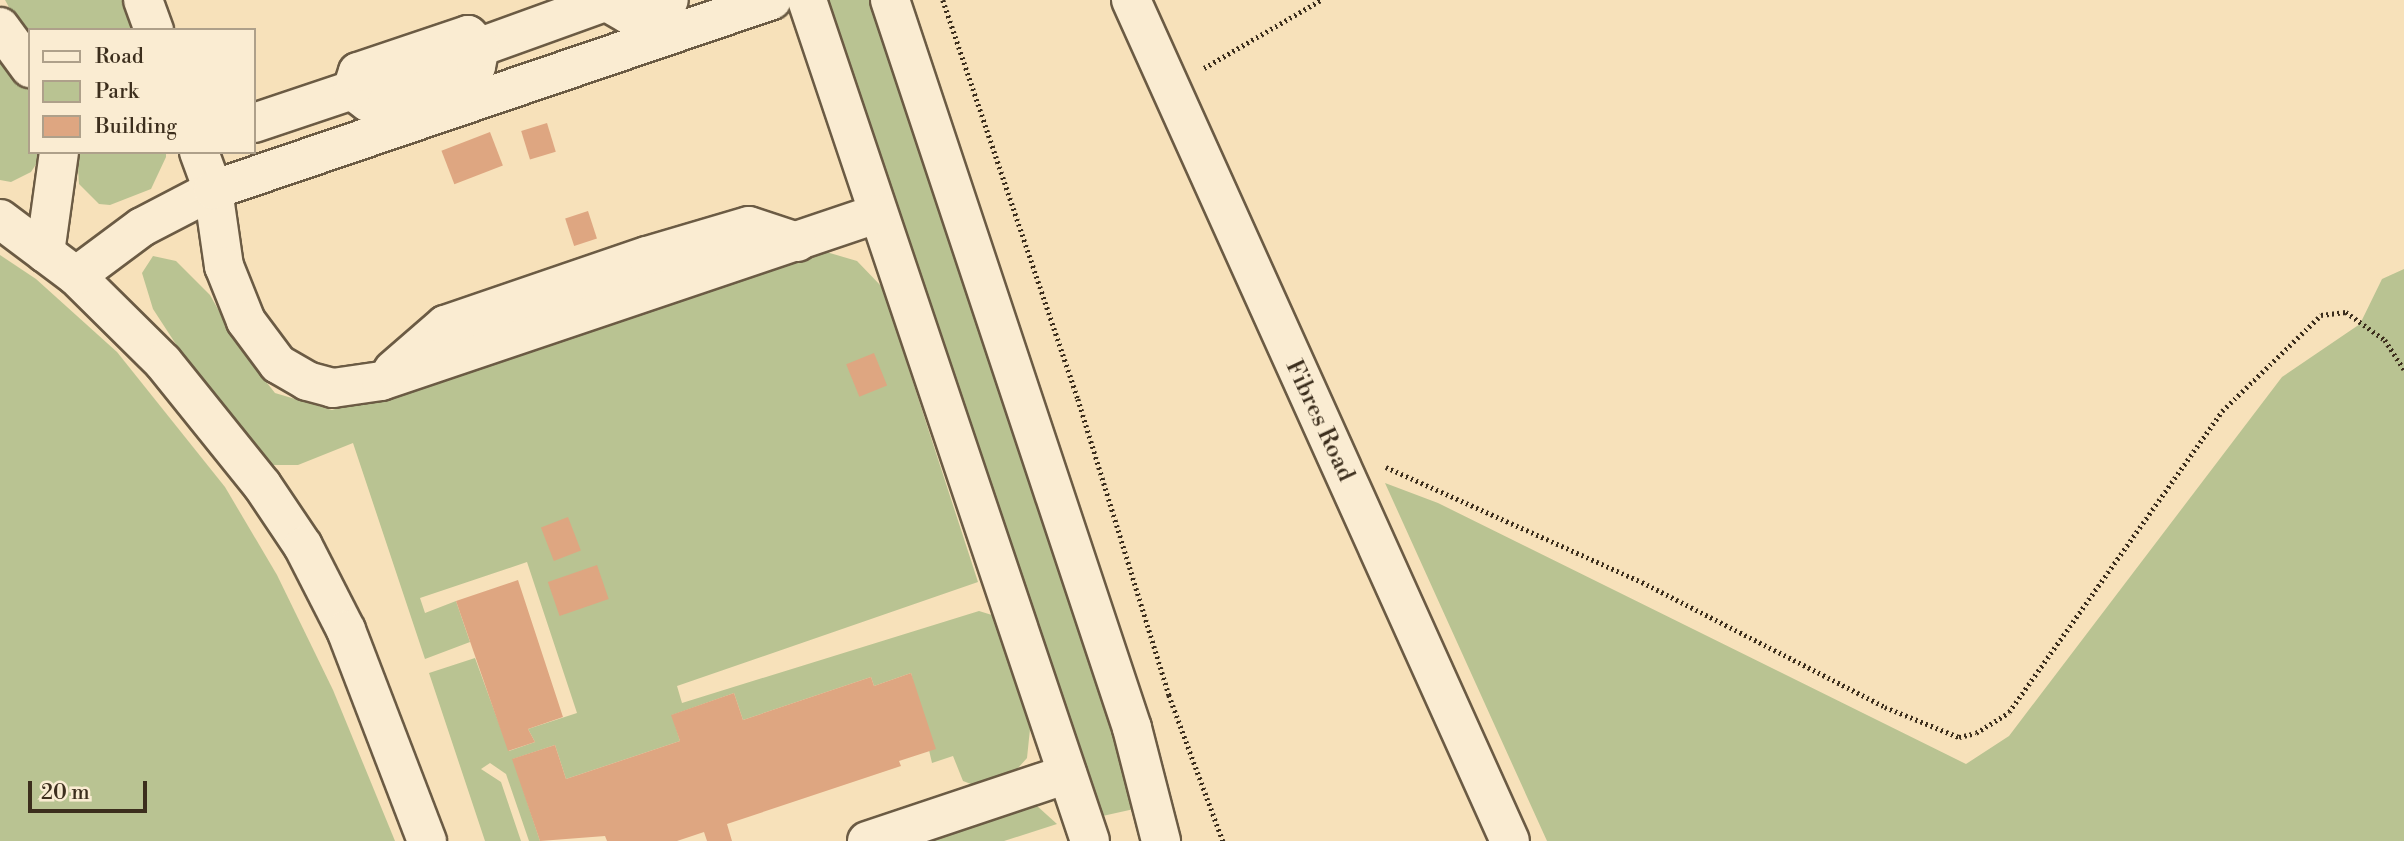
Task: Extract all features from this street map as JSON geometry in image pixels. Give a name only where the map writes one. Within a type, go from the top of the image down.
[{"type":"street","points":[[143,0],[153,28]]},
{"type":"street","points":[[256,122],[352,90],[358,72],[468,35],[480,47],[538,13],[610,1],[628,14],[669,0]]},
{"type":"street","points":[[76,276],[142,227],[213,191],[772,0]]},
{"type":"street","points":[[807,0],[876,214],[1086,830]]},
{"type":"street","points":[[890,0],[1128,715],[1161,841]]},
{"type":"street","name":"Fibres Road","points":[[1132,0],[1167,89],[1510,841]]},
{"type":"street","points":[[538,13],[558,73]]},
{"type":"street","points":[[0,27],[28,65]]},
{"type":"street","points":[[45,253],[59,154]]},
{"type":"street","points":[[200,154],[213,191],[224,266],[246,321],[278,364],[307,382],[333,388],[381,381],[876,214]]},
{"type":"street","points":[[0,219],[76,276],[163,362],[262,485],[303,546],[381,711],[427,841]]},
{"type":"street","points":[[867,841],[1067,774]]},
{"type":"path","points":[[943,0],[1078,399],[1169,695],[1223,841]]},
{"type":"path","points":[[1167,89],[1321,0]]},
{"type":"path","points":[[1337,459],[1384,467],[1642,582],[1885,707],[1959,737],[1976,733],[2009,712],[2222,411],[2321,315],[2346,312],[2385,340],[2404,369]]},
{"type":"green space","points":[[5,0],[122,0],[131,28],[28,28],[28,41]]},
{"type":"green space","points":[[824,0],[881,0],[1112,686],[1134,809],[1098,817]]},
{"type":"green space","points":[[0,51],[28,86],[28,154],[43,154],[31,172],[11,182],[0,180]]},
{"type":"green space","points":[[77,154],[166,154],[151,189],[110,205],[99,204],[79,184]]},
{"type":"green space","points":[[823,251],[857,261],[882,287],[978,582],[677,686],[682,703],[979,611],[992,615],[1030,729],[1027,758],[1010,777],[979,787],[963,781],[953,756],[932,763],[911,673],[874,686],[871,677],[743,720],[734,693],[672,715],[680,741],[566,779],[555,745],[513,759],[540,841],[529,841],[506,774],[490,763],[481,769],[501,782],[521,841],[485,841],[429,673],[475,658],[509,751],[535,742],[528,729],[577,713],[527,562],[420,598],[425,613],[456,601],[470,642],[425,659],[353,443],[298,465],[273,465],[181,352],[153,309],[142,273],[153,256],[176,261],[210,295],[241,350],[275,393],[332,410]]},
{"type":"green space","points":[[0,255],[36,279],[117,352],[225,487],[277,575],[333,690],[395,841],[0,841]]},
{"type":"green space","points":[[2404,269],[2404,841],[1547,841],[1385,483],[1438,503],[1966,764],[2009,736],[2282,377],[2360,324],[2382,279]]},
{"type":"green space","points":[[1036,805],[1057,824],[1004,841],[927,841]]},
{"type":"building","points":[[547,123],[556,152],[530,160],[521,131]]},
{"type":"building","points":[[490,132],[503,166],[454,184],[441,151]]},
{"type":"building","points":[[588,211],[597,239],[574,246],[565,218]]},
{"type":"building","points":[[874,353],[887,385],[859,397],[846,364]]},
{"type":"building","points":[[568,517],[581,551],[554,561],[541,527]]},
{"type":"building","points":[[597,565],[609,599],[560,616],[548,582]]},
{"type":"building","points":[[518,580],[563,717],[528,729],[535,742],[508,751],[456,601]]},
{"type":"building","points":[[911,673],[936,749],[899,761],[901,766],[727,824],[732,841],[707,841],[704,832],[677,841],[607,841],[605,836],[540,841],[512,759],[555,745],[566,779],[680,741],[671,715],[734,693],[743,720],[871,677],[874,686]]}]
